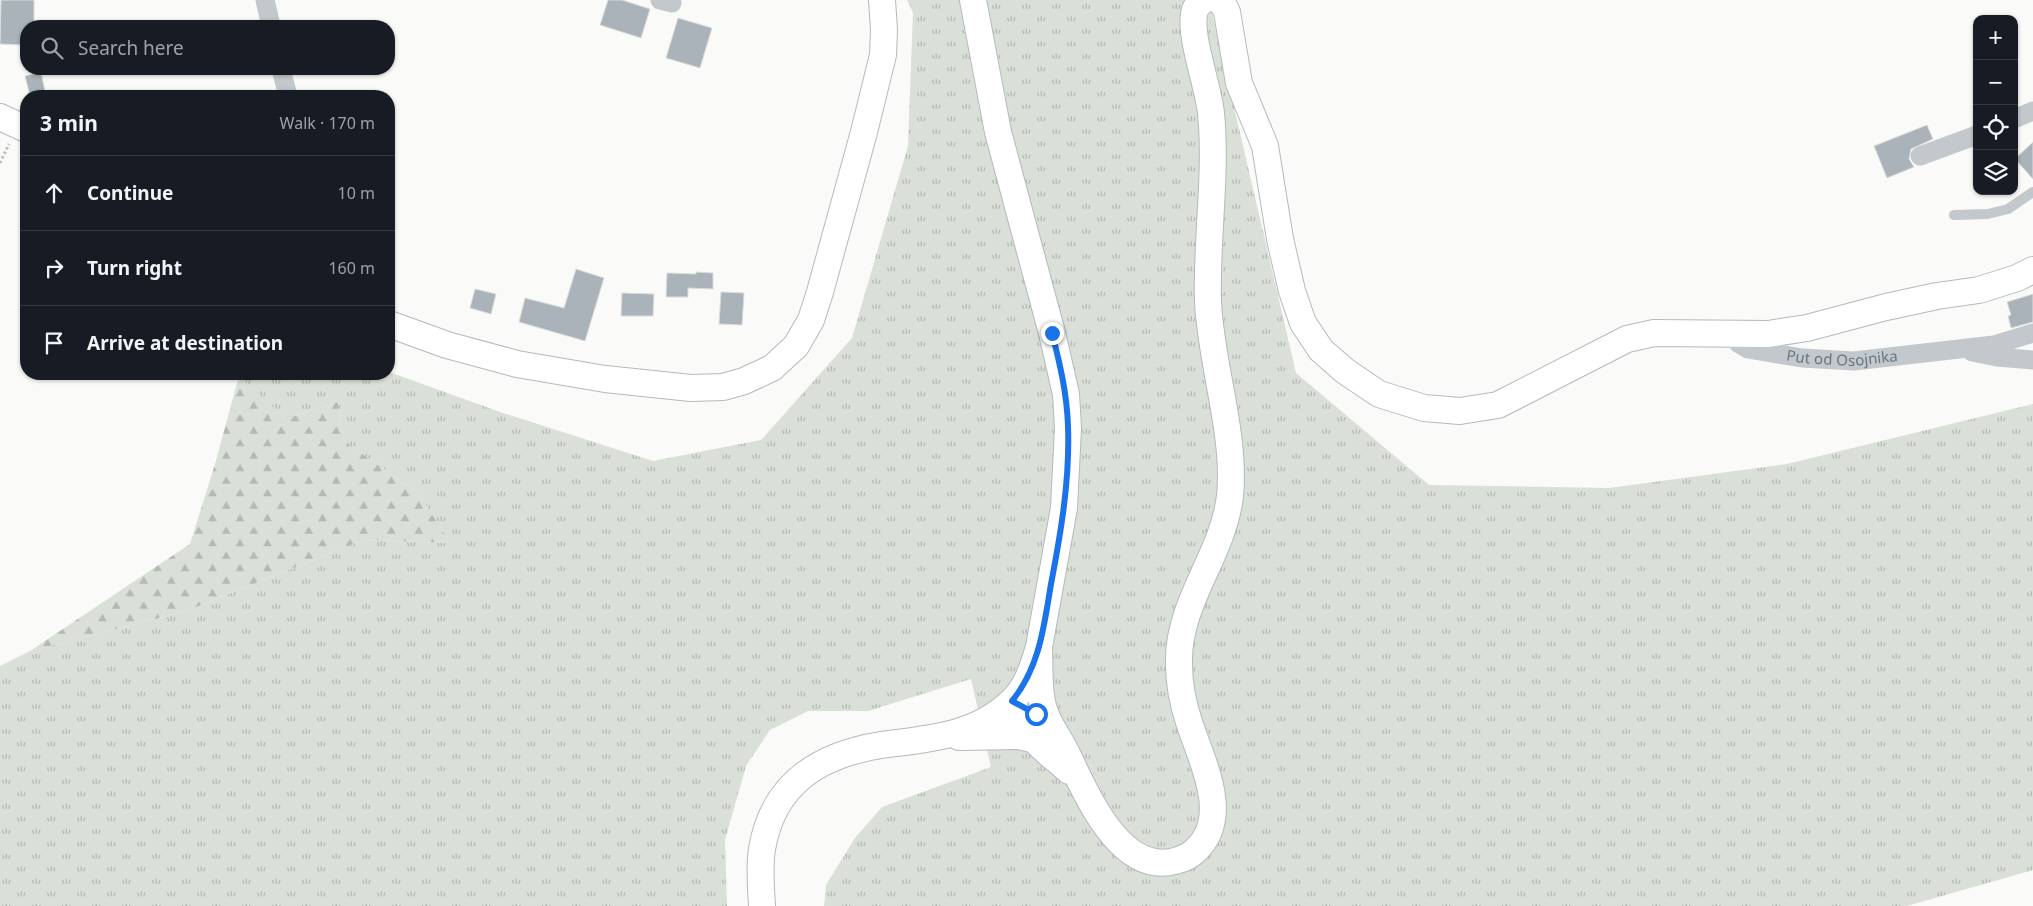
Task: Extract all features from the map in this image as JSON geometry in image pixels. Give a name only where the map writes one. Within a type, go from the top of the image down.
[{"type":"street","points":[[265,0],[270,20]]},
{"type":"street","points":[[395,326],[447,345],[517,364],[605,379],[691,388],[723,387],[744,381],[772,368],[796,346],[811,320],[820,292],[864,132],[882,55],[884,30],[882,0]]},
{"type":"street","points":[[972,0],[998,132],[1052,333],[1066,394],[1068,428],[1064,508],[1040,648],[1041,695],[1045,712],[1044,736]]},
{"type":"street","points":[[1012,701],[1018,720],[1044,736],[1078,780],[1109,829],[1122,845],[1136,856],[1150,862],[1167,863],[1185,858],[1206,839],[1212,826],[1211,787],[1182,697],[1179,664],[1182,625],[1220,539],[1230,494],[1230,453],[1211,337],[1208,301],[1212,188],[1211,120],[1194,29],[1194,14],[1198,4],[1204,0]]},
{"type":"street","points":[[1218,0],[1223,4],[1227,12],[1232,32],[1239,83],[1266,146],[1280,240],[1292,291],[1303,324],[1322,350],[1345,371],[1379,394],[1424,408],[1460,411],[1498,405],[1627,339],[1654,333],[1768,334],[1807,328],[1886,307],[1936,296],[1979,290],[2017,278],[2033,270]]},
{"type":"street","points":[[283,75],[286,90]]},
{"type":"street","points":[[2018,118],[2033,111]]},
{"type":"street","points":[[0,117],[20,126]]},
{"type":"street","points":[[1920,156],[1973,137]]},
{"type":"street","name":"Put od Osojnika","points":[[1733,335],[1738,342],[1748,349],[1802,358],[1868,360],[1994,345],[2033,333]]},
{"type":"street","name":"Put od Osojnika","points":[[1958,349],[1997,357],[2033,360]]},
{"type":"street","points":[[944,737],[961,732],[990,718],[1012,701],[1028,678],[1040,648]]},
{"type":"street","points":[[762,906],[762,850],[766,833],[779,804],[797,779],[808,770],[859,749],[944,737],[1044,736]]},
{"type":"lane","points":[[1954,215],[1988,214],[2008,210],[2033,192]]},
{"type":"green space","points":[[907,0],[1209,0],[1296,373],[1429,485],[1609,488],[1787,464],[2033,404],[2033,870],[1907,906],[824,906],[826,885],[855,838],[882,807],[991,767],[971,679],[868,711],[808,711],[770,730],[746,766],[725,840],[727,906],[0,906],[0,666],[30,651],[186,611],[363,540],[449,543],[419,494],[344,441],[338,402],[286,419],[243,380],[395,380],[395,374],[503,413],[653,461],[761,440],[852,338],[908,146],[913,13]]},
{"type":"green space","points":[[238,380],[243,380],[286,419],[338,402],[344,441],[419,494],[450,543],[363,540],[186,611],[30,651],[190,544],[215,464]]},
{"type":"building","points":[[1,0],[34,0],[34,20],[20,20],[20,45],[0,44]]},
{"type":"building","points":[[608,0],[622,0],[650,9],[641,38],[600,25]]},
{"type":"building","points":[[678,18],[712,28],[700,68],[666,58]]},
{"type":"building","points":[[42,75],[45,90],[28,90],[25,76]]},
{"type":"building","points":[[1927,125],[1933,139],[1911,149],[1909,159],[1914,167],[1887,178],[1874,146]]},
{"type":"building","points":[[2033,142],[2033,179],[2018,162],[2018,156]]},
{"type":"building","points":[[576,269],[604,278],[585,341],[519,322],[525,298],[564,308]]},
{"type":"building","points":[[696,272],[713,273],[713,289],[688,288],[688,297],[666,297],[667,273],[696,274]]},
{"type":"building","points":[[475,289],[496,294],[491,314],[470,308]]},
{"type":"building","points":[[721,292],[744,293],[742,325],[719,324]]},
{"type":"building","points":[[622,293],[654,294],[653,316],[621,316]]},
{"type":"building","points":[[2033,294],[2033,322],[2011,328],[2008,316],[2011,315],[2007,302]]},
{"type":"route","points":[[1036,714],[1012,701],[1028,678],[1040,648],[1064,508],[1068,428],[1066,394],[1052,333]]}]
